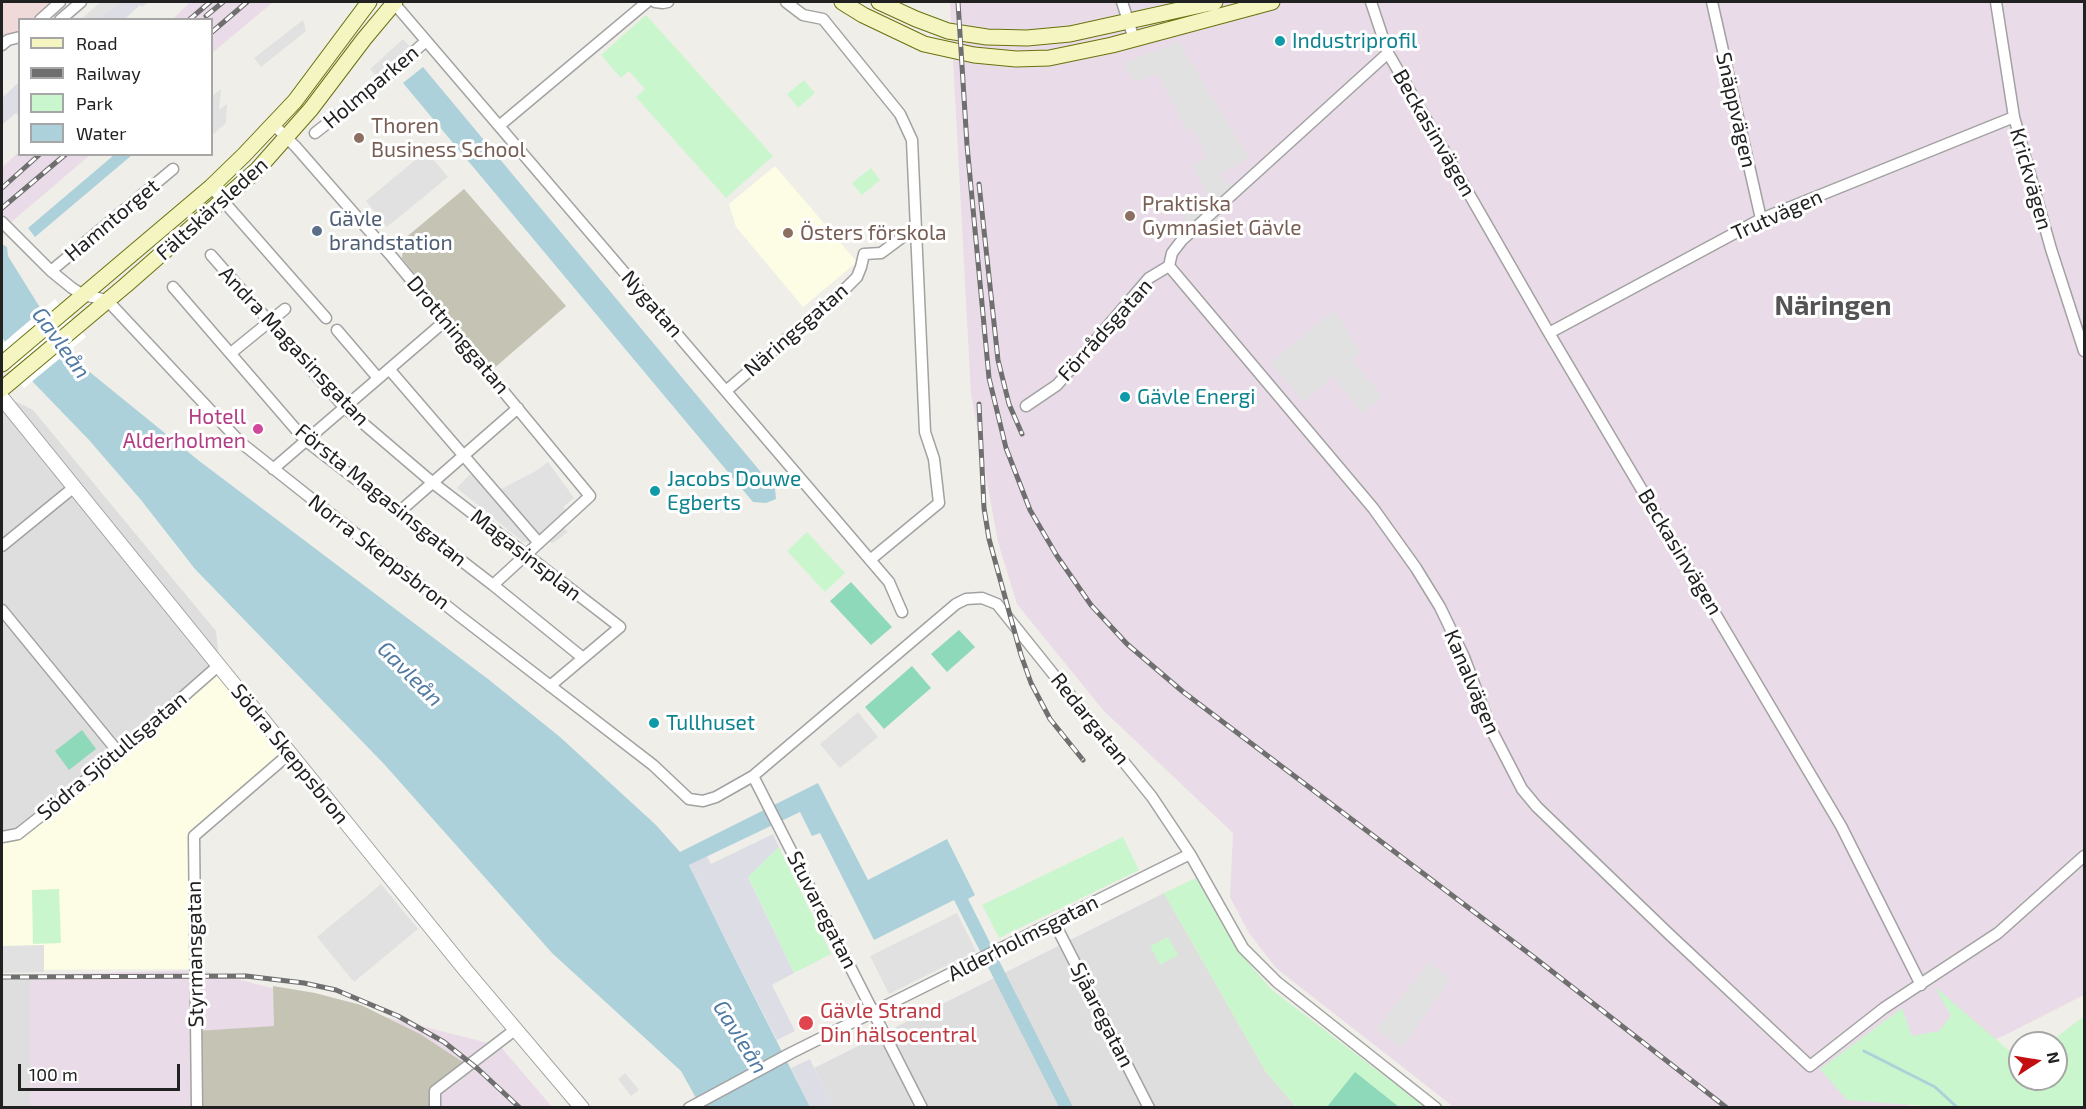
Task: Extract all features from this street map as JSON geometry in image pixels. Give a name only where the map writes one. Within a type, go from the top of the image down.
[{"type":"main road","name":"Fältskärsleden","points":[[2,363],[211,187],[274,125],[318,72],[350,25],[369,2]]},
{"type":"main road","name":"Fältskärsleden","points":[[2,389],[224,201],[257,170],[311,110],[394,2]]},
{"type":"main road","points":[[842,2],[863,15],[924,44],[974,55],[1016,59],[1049,58],[1134,39],[1272,2]]},
{"type":"main road","points":[[879,2],[948,31],[987,37],[1027,38],[1070,34],[1215,2]]},
{"type":"street","points":[[42,18],[60,2]]},
{"type":"street","points":[[62,18],[81,2]]},
{"type":"street","name":"Nygatan","points":[[394,2],[889,582],[902,612]]},
{"type":"street","points":[[499,126],[647,2]]},
{"type":"street","points":[[655,2],[668,2]]},
{"type":"street","points":[[786,2],[803,15],[823,19],[900,114],[912,140],[925,432],[933,459],[939,503],[870,560]]},
{"type":"street","points":[[1122,2],[1134,39]]},
{"type":"street","name":"Beckasinvägen","points":[[1371,2],[1388,53],[1549,333],[1841,826],[1921,985]]},
{"type":"street","name":"Snäppvägen","points":[[1712,2],[1761,219]]},
{"type":"street","name":"Krickvägen","points":[[1996,2],[2014,117],[2051,249],[2085,351]]},
{"type":"street","name":"Holmparken","points":[[315,133],[381,81],[426,41]]},
{"type":"street","name":"Förrådsgatan","points":[[1026,406],[1057,385],[1149,278],[1169,266],[1172,253],[1182,240],[1388,53]]},
{"type":"street","name":"Trutvägen","points":[[1549,333],[1761,219],[2014,117]]},
{"type":"street","name":"Drottninggatan","points":[[274,125],[393,258],[590,496],[538,543]]},
{"type":"street","name":"Hamntorget","points":[[51,271],[173,169]]},
{"type":"street","points":[[211,187],[326,318]]},
{"type":"street","points":[[2,222],[51,271],[83,295],[107,300]]},
{"type":"street","name":"Näringsgatan","points":[[726,391],[847,287],[857,277],[864,254],[880,253],[916,227]]},
{"type":"street","name":"Andra Magasinsgatan","points":[[211,255],[344,407],[433,483]]},
{"type":"street","name":"Kanalvägen","points":[[1169,266],[1373,508],[1416,568],[1440,607],[1491,729],[1522,789],[1537,807],[1670,936],[1810,1066],[1884,1008],[1921,985]]},
{"type":"street","name":"Första Magasinsgatan","points":[[173,287],[305,440],[584,658]]},
{"type":"street","name":"Norra Skeppsbron","points":[[107,300],[240,442],[653,765],[689,799]]},
{"type":"street","points":[[231,353],[285,309]]},
{"type":"street","points":[[273,469],[445,321]]},
{"type":"street","points":[[336,330],[378,378]]},
{"type":"street","points":[[389,369],[538,543],[493,585]]},
{"type":"street","name":"Södra Skeppsbron","points":[[2,398],[289,754],[582,1107]]},
{"type":"street","points":[[399,512],[518,408]]},
{"type":"street","name":"Magasinsplan","points":[[433,483],[620,627],[584,658]]},
{"type":"street","points":[[2,546],[73,488]]},
{"type":"street","name":"Redargatan","points":[[689,799],[704,801],[716,797],[753,776],[945,612],[966,599],[982,598],[997,604],[1152,797],[1190,854],[1243,948],[1277,982],[1436,1107]]},
{"type":"street","points":[[2,610],[119,753]]},
{"type":"street","points":[[550,686],[584,658]]},
{"type":"street","name":"Södra Sjötullsgatan","points":[[2,837],[18,834],[119,753],[218,666]]},
{"type":"street","name":"Styrmansgatan","points":[[197,1107],[194,836],[289,754]]},
{"type":"street","name":"Stuvaregatan","points":[[753,776],[922,1107]]},
{"type":"street","name":"Alderholmsgatan","points":[[690,1107],[791,1053],[1190,854]]},
{"type":"street","points":[[1921,985],[1998,933],[2085,856]]},
{"type":"street","name":"Sjåaregatan","points":[[1054,922],[1149,1107]]},
{"type":"street","points":[[435,1107],[435,1091],[516,1029]]},
{"type":"shaded area","points":[[2,2],[53,2],[33,18],[18,18],[18,31],[8,40],[2,33]]},
{"type":"shaded area","points":[[101,2],[120,2],[99,18],[82,18]]},
{"type":"shaded area","points":[[120,2],[148,2],[142,7],[140,5],[126,18],[99,18]]},
{"type":"shaded area","points":[[190,2],[273,2],[213,52],[213,18],[174,18]]},
{"type":"shaded area","name":"Näringen","points":[[950,2],[2084,2],[2084,995],[2013,1031],[2008,1031],[2003,1036],[1928,1066],[1908,1107],[1455,1108],[1276,968],[1249,933],[1230,897],[1233,833],[1103,710],[1017,604],[998,542],[971,394]]},
{"type":"shaded area","points":[[303,20],[306,31],[261,67],[254,58]]},
{"type":"shaded area","points":[[403,39],[414,51],[381,81],[370,69]]},
{"type":"shaded area","points":[[1179,42],[1249,158],[1221,174],[1231,188],[1190,225],[1183,214],[1208,197],[1192,165],[1207,156],[1192,128],[1186,130],[1157,73],[1134,83],[1123,63]]},
{"type":"shaded area","points":[[18,83],[18,115],[16,113],[2,125],[2,98]]},
{"type":"shaded area","points":[[221,89],[219,110],[227,104],[226,123],[213,134],[213,95]]},
{"type":"shaded area","points":[[426,151],[448,177],[387,227],[366,201]]},
{"type":"shaded area","points":[[18,153],[18,156],[89,156],[2,230],[2,167]]},
{"type":"shaded area","name":"Östers förskola","points":[[775,166],[857,262],[803,307],[736,227],[729,204]]},
{"type":"shaded area","points":[[464,189],[566,306],[492,370],[402,258],[404,239]]},
{"type":"shaded area","points":[[1334,310],[1361,352],[1352,360],[1383,397],[1362,414],[1333,376],[1303,402],[1271,363]]},
{"type":"shaded area","points":[[5,396],[33,410],[216,631],[219,659],[70,793],[18,834],[2,837],[2,399]]},
{"type":"shaded area","points":[[548,462],[574,498],[563,507],[567,511],[556,520],[568,532],[553,543],[523,542],[457,488],[470,474],[493,493],[534,472]]},
{"type":"shaded area","points":[[217,670],[286,753],[191,835],[192,969],[2,970],[2,841],[11,841],[24,836]]},
{"type":"shaded area","points":[[858,712],[878,737],[840,768],[820,744]]},
{"type":"shaded area","points":[[773,834],[779,847],[748,877],[794,973],[772,985],[795,1031],[777,1040],[689,864],[707,856],[711,864]]},
{"type":"shaded area","points":[[381,884],[418,929],[354,982],[317,937]]},
{"type":"shaded area","points":[[1164,893],[1266,1072],[1296,1107],[834,1107],[814,1068]]},
{"type":"shaded area","points":[[957,913],[976,951],[889,994],[870,956]]},
{"type":"shaded area","points":[[44,945],[44,972],[2,973],[2,946]]},
{"type":"shaded area","points":[[1429,962],[1450,980],[1402,1048],[1376,1029]]},
{"type":"shaded area","points":[[201,970],[500,1046],[552,1107],[30,1107],[30,975]]},
{"type":"shaded area","points":[[2,975],[30,975],[30,1107],[2,1108]]},
{"type":"shaded area","points":[[273,986],[315,993],[361,1005],[420,1034],[466,1064],[435,1091],[434,1107],[197,1107],[196,1031],[274,1026]]},
{"type":"shaded area","points":[[810,1059],[834,1107],[810,1107],[791,1068]]},
{"type":"shaded area","points":[[625,1073],[639,1090],[631,1096],[618,1079]]},
{"type":"green space","points":[[646,15],[773,156],[726,198],[636,97],[645,89],[629,71],[621,78],[601,55]]},
{"type":"green space","points":[[804,80],[815,93],[798,108],[787,94]]},
{"type":"green space","points":[[871,168],[880,180],[862,195],[852,183]]},
{"type":"green space","points":[[807,532],[845,573],[825,592],[787,551]]},
{"type":"green space","points":[[851,582],[892,627],[871,645],[830,601]]},
{"type":"green space","points":[[959,630],[975,647],[947,672],[931,654]]},
{"type":"green space","points":[[912,666],[931,688],[884,729],[865,707]]},
{"type":"green space","points":[[82,730],[96,749],[69,770],[55,751]]},
{"type":"green space","points":[[1123,837],[1139,870],[999,938],[982,905]]},
{"type":"green space","points":[[779,847],[831,954],[794,973],[748,876]]},
{"type":"green space","points":[[1196,878],[1237,950],[1271,989],[1425,1107],[1296,1107],[1266,1072],[1164,893]]},
{"type":"green space","points":[[59,889],[61,943],[33,944],[32,890]]},
{"type":"green space","points":[[1168,937],[1178,955],[1160,965],[1150,946]]},
{"type":"green space","points":[[1935,987],[2008,1050],[2008,1091],[2068,1091],[2068,1031],[2065,1031],[2084,1016],[2084,1107],[1950,1108],[1847,1100],[1820,1069],[1902,1008],[1912,1036],[1939,1031],[1951,1016]]},
{"type":"green space","points":[[1355,1072],[1399,1107],[1327,1107]]},
{"type":"water","points":[[423,67],[775,489],[776,499],[766,503],[753,502],[403,83]]},
{"type":"water","points":[[113,156],[131,156],[35,237],[28,228]]},
{"type":"water","name":"Gavleån","points":[[2,244],[7,247],[8,256],[70,356],[198,460],[488,679],[560,737],[656,825],[680,852],[818,783],[868,880],[947,839],[975,895],[968,899],[1073,1107],[1059,1107],[954,900],[874,940],[820,833],[812,836],[800,812],[689,865],[810,1107],[701,1107],[681,1071],[552,953],[384,764],[195,569],[141,500],[89,440],[33,382],[2,337]]},
{"type":"pier","points":[[55,299],[86,337],[24,388],[2,361],[2,344]]},
{"type":"waterway","points":[[1864,1051],[1935,1087],[1958,1108]]},
{"type":"railway","points":[[191,18],[210,2]]},
{"type":"railway","points":[[206,16],[223,2]]},
{"type":"railway","points":[[213,31],[247,2]]},
{"type":"railway","points":[[958,2],[967,145],[989,378],[1006,448],[1030,510],[1057,556],[1091,605],[1127,644],[1182,691],[1535,958],[1727,1108]]},
{"type":"railway","points":[[2,188],[38,156]]},
{"type":"railway","points":[[2,208],[64,156]]},
{"type":"railway","points":[[979,184],[998,360],[1009,404],[1022,434]]},
{"type":"railway","points":[[979,404],[984,508],[989,539],[1021,655],[1031,683],[1050,719],[1083,760]]},
{"type":"railway","points":[[2,977],[246,976],[304,983],[336,990],[398,1016],[444,1042],[478,1069],[520,1108]]},
{"type":"place","name":"Industriprofil","points":[[1280,41]]},
{"type":"place","name":"Thoren Business School","points":[[359,138]]},
{"type":"place","name":"Praktiska Gymnasiet Gävle","points":[[1130,216]]},
{"type":"place","name":"Gävle brandstation","points":[[317,231]]},
{"type":"place","name":"Östers förskola","points":[[788,233]]},
{"type":"place","name":"Gävle Energi","points":[[1125,397]]},
{"type":"place","name":"Hotell Alderholmen","points":[[258,429]]},
{"type":"place","name":"Jacobs Douwe Egberts","points":[[655,491]]},
{"type":"place","name":"Tullhuset","points":[[654,723]]},
{"type":"place","name":"Gävle Strand Din hälsocentral","points":[[806,1023]]},
{"type":"district","name":"Näringen","points":[[1833,306]]}]
